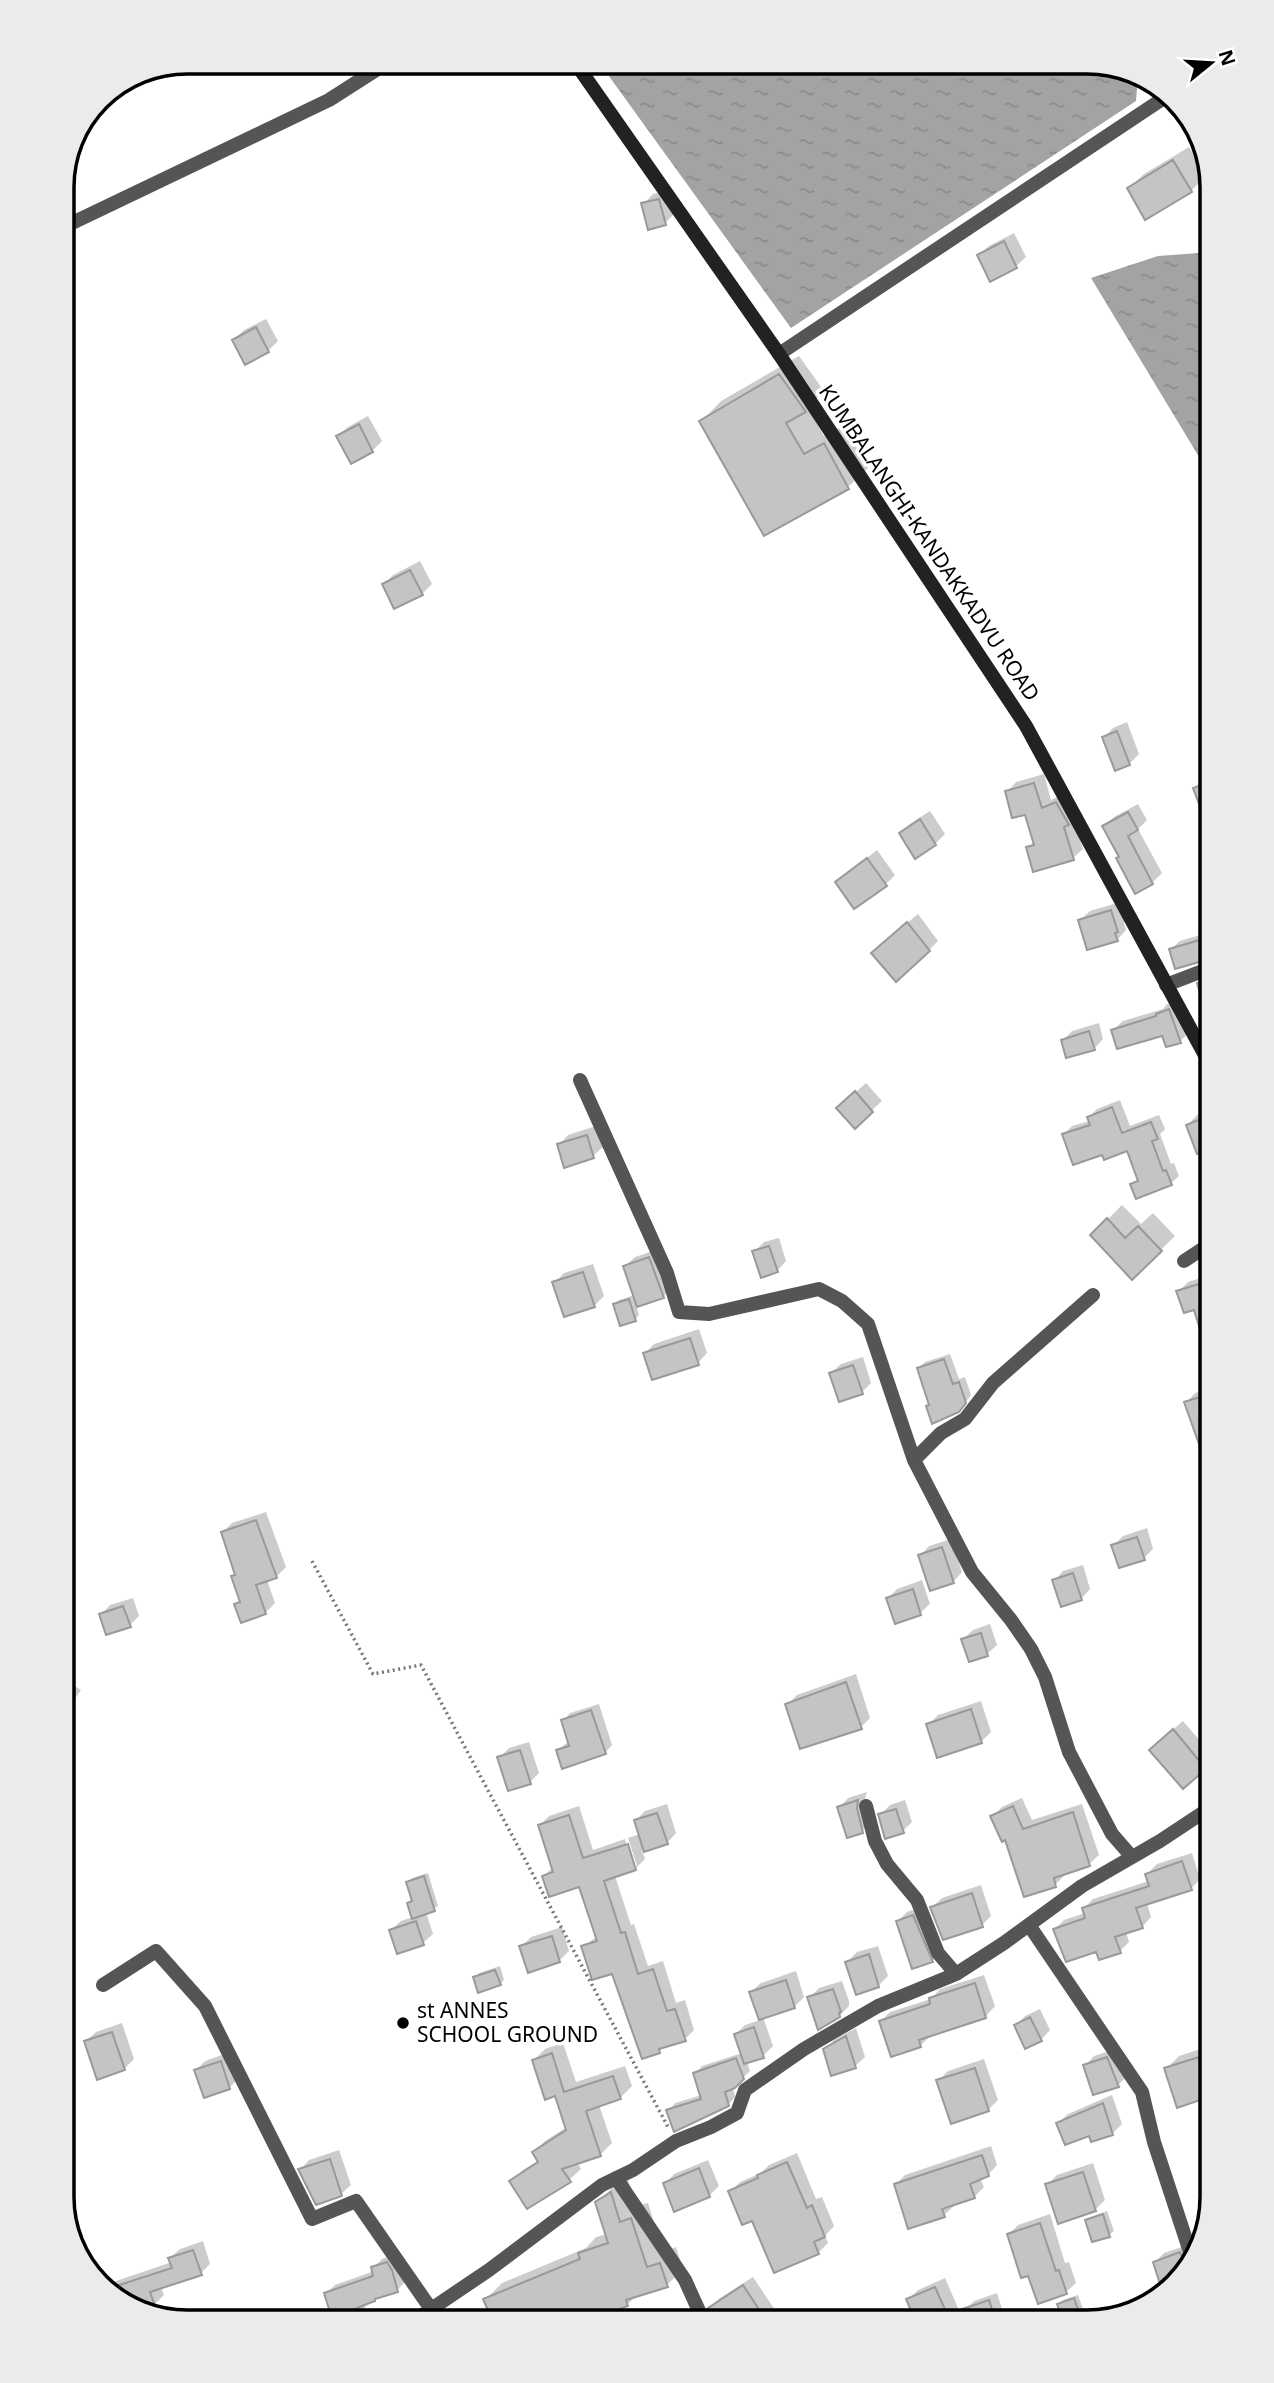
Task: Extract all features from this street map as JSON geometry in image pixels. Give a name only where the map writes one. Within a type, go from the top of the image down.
[{"type":"main road","name":"KUMBALANGHI-KANDAKKADVU ROAD","points":[[583,74],[779,354],[1026,726],[1200,1046]]},
{"type":"street","points":[[74,222],[329,100],[370,74]]},
{"type":"street","points":[[779,354],[1160,101]]},
{"type":"street","points":[[1166,985],[1200,972]]},
{"type":"street","points":[[580,1080],[667,1273],[680,1312],[709,1314],[819,1289],[842,1301],[868,1324],[914,1460],[972,1572],[1031,1649],[1045,1677],[1069,1752],[1112,1834],[1132,1857]]},
{"type":"street","points":[[1184,1261],[1200,1251]]},
{"type":"street","points":[[914,1460],[941,1433],[965,1419],[993,1383],[1093,1295]]},
{"type":"street","points":[[866,1806],[875,1841],[887,1864],[918,1900],[938,1953],[957,1974]]},
{"type":"street","points":[[103,1985],[156,1951],[205,2006],[312,2219],[356,2201],[431,2309],[489,2270],[602,2185],[633,2170],[676,2141],[737,2113],[745,2090],[804,2049],[878,2006],[957,1974],[1082,1886],[1200,1814]]},
{"type":"street","points":[[1029,1924],[1142,2092],[1154,2142],[1189,2247]]},
{"type":"street","points":[[616,2178],[685,2280],[698,2310]]},
{"type":"path","points":[[312,1561],[373,1674],[421,1665],[676,2141]]},
{"type":"water","points":[[607,74],[1095,74],[1124,79],[1137,85],[1136,101],[791,328]]},
{"type":"water","points":[[1200,253],[1200,458],[1091,278],[1158,256]]},
{"type":"building","points":[[1173,160],[1192,192],[1145,220],[1127,188]]},
{"type":"building","points":[[659,199],[666,225],[648,230],[641,203]]},
{"type":"building","points":[[1004,241],[1017,268],[990,282],[977,255]]},
{"type":"building","points":[[256,327],[269,352],[245,365],[232,340]]},
{"type":"building","points":[[779,374],[806,412],[786,423],[804,454],[824,443],[849,489],[764,536],[699,421]]},
{"type":"building","points":[[359,424],[373,452],[351,464],[336,436]]},
{"type":"building","points":[[410,570],[423,595],[394,609],[382,584]]},
{"type":"building","points":[[1117,731],[1130,765],[1115,771],[1102,737]]},
{"type":"building","points":[[1034,783],[1042,808],[1056,802],[1069,825],[1064,827],[1074,860],[1033,872],[1026,847],[1034,845],[1025,815],[1012,818],[1005,791]]},
{"type":"building","points":[[1200,786],[1200,807],[1193,788]]},
{"type":"building","points":[[1128,812],[1138,830],[1128,836],[1153,884],[1135,894],[1102,826]]},
{"type":"building","points":[[920,819],[936,845],[915,859],[899,833]]},
{"type":"building","points":[[867,858],[887,886],[854,909],[835,882]]},
{"type":"building","points":[[1111,910],[1118,941],[1087,950],[1078,920]]},
{"type":"building","points":[[907,922],[930,951],[896,982],[871,953]]},
{"type":"building","points":[[1200,940],[1200,962],[1175,969],[1169,949]]},
{"type":"building","points":[[1169,1009],[1181,1043],[1166,1047],[1162,1036],[1117,1049],[1111,1030],[1156,1016]]},
{"type":"building","points":[[1089,1031],[1095,1050],[1066,1058],[1061,1040]]},
{"type":"building","points":[[855,1091],[873,1112],[855,1129],[836,1108]]},
{"type":"building","points":[[1112,1107],[1122,1133],[1151,1122],[1158,1139],[1152,1141],[1163,1171],[1166,1170],[1172,1185],[1136,1199],[1130,1184],[1138,1181],[1127,1151],[1104,1160],[1102,1155],[1073,1165],[1062,1134],[1090,1125],[1087,1117]]},
{"type":"building","points":[[1200,1119],[1200,1153],[1197,1154],[1186,1125]]},
{"type":"building","points":[[587,1135],[594,1158],[564,1168],[557,1144]]},
{"type":"building","points":[[1107,1218],[1125,1238],[1138,1226],[1162,1251],[1132,1280],[1090,1235]]},
{"type":"building","points":[[769,1246],[778,1272],[761,1278],[752,1251]]},
{"type":"building","points":[[649,1257],[664,1298],[637,1307],[623,1266]]},
{"type":"building","points":[[583,1272],[595,1307],[564,1317],[552,1282]]},
{"type":"building","points":[[1200,1284],[1200,1329],[1194,1310],[1184,1313],[1176,1291]]},
{"type":"building","points":[[629,1299],[636,1321],[620,1326],[613,1304]]},
{"type":"building","points":[[690,1338],[699,1365],[652,1380],[643,1353]]},
{"type":"building","points":[[944,1359],[953,1384],[959,1382],[966,1403],[959,1412],[932,1424],[917,1368]]},
{"type":"building","points":[[853,1365],[863,1394],[839,1402],[829,1373]]},
{"type":"building","points":[[1200,1397],[1200,1447],[1184,1402]]},
{"type":"building","points":[[256,1520],[277,1578],[256,1585],[266,1614],[241,1623],[234,1604],[240,1602],[231,1576],[235,1575],[221,1532]]},
{"type":"building","points":[[1137,1537],[1145,1560],[1119,1568],[1111,1545]]},
{"type":"building","points":[[942,1547],[954,1583],[930,1591],[918,1555]]},
{"type":"building","points":[[1073,1573],[1082,1600],[1061,1607],[1052,1580]]},
{"type":"building","points":[[913,1589],[921,1615],[895,1624],[886,1598]]},
{"type":"building","points":[[123,1606],[131,1627],[106,1635],[99,1614]]},
{"type":"building","points":[[981,1633],[988,1656],[969,1662],[961,1639]]},
{"type":"building","points":[[846,1682],[862,1729],[800,1749],[785,1704]]},
{"type":"building","points":[[971,1709],[982,1743],[937,1758],[926,1724]]},
{"type":"building","points":[[591,1710],[606,1754],[562,1769],[556,1750],[569,1746],[561,1720]]},
{"type":"building","points":[[1173,1729],[1200,1762],[1200,1774],[1183,1789],[1149,1750]]},
{"type":"building","points":[[520,1750],[531,1784],[508,1791],[497,1757]]},
{"type":"building","points":[[858,1800],[857,1808],[863,1833],[847,1838],[837,1807]]},
{"type":"building","points":[[1013,1806],[1023,1829],[1073,1812],[1090,1866],[1054,1878],[1056,1887],[1024,1897],[1005,1840],[1002,1842],[990,1816]]},
{"type":"building","points":[[896,1809],[904,1833],[885,1839],[878,1814]]},
{"type":"building","points":[[657,1813],[668,1844],[644,1852],[634,1820]]},
{"type":"building","points":[[569,1815],[583,1858],[628,1844],[636,1870],[604,1881],[621,1933],[625,1932],[638,1974],[653,1969],[667,2011],[675,2009],[686,2041],[659,2049],[660,2053],[642,2059],[612,1974],[592,1980],[581,1946],[597,1941],[579,1887],[549,1897],[542,1876],[553,1872],[538,1825]]},
{"type":"building","points":[[1182,1861],[1192,1890],[1136,1908],[1143,1928],[1115,1937],[1121,1953],[1099,1960],[1096,1952],[1066,1962],[1053,1929],[1085,1918],[1082,1908],[1149,1886],[1145,1874]]},
{"type":"building","points":[[424,1876],[435,1911],[412,1919],[407,1903],[412,1901],[406,1882]]},
{"type":"building","points":[[972,1893],[983,1927],[943,1940],[930,1907]]},
{"type":"building","points":[[913,1915],[933,1962],[912,1969],[896,1921]]},
{"type":"building","points":[[416,1921],[424,1945],[397,1954],[389,1930]]},
{"type":"building","points":[[552,1936],[560,1962],[528,1973],[519,1946]]},
{"type":"building","points":[[869,1954],[879,1987],[856,1995],[845,1962]]},
{"type":"building","points":[[495,1970],[501,1985],[478,1993],[473,1977]]},
{"type":"building","points":[[786,1980],[795,2008],[759,2020],[749,1992]]},
{"type":"building","points":[[975,1983],[986,2018],[919,2040],[921,2047],[891,2057],[879,2021],[930,2004],[929,1998]]},
{"type":"building","points":[[833,1989],[841,2012],[840,2017],[818,2030],[807,1997]]},
{"type":"building","points":[[1030,2017],[1042,2041],[1025,2049],[1014,2025]]},
{"type":"building","points":[[754,2027],[764,2058],[744,2064],[734,2034]]},
{"type":"building","points":[[112,2032],[125,2070],[97,2080],[84,2041]]},
{"type":"building","points":[[846,2036],[856,2068],[831,2076],[823,2049]]},
{"type":"building","points":[[552,2053],[564,2092],[613,2076],[621,2099],[586,2111],[601,2156],[562,2169],[571,2182],[527,2209],[509,2181],[538,2162],[532,2152],[566,2130],[555,2096],[545,2100],[532,2060]]},
{"type":"building","points":[[1107,2057],[1119,2087],[1093,2095],[1083,2065]]},
{"type":"building","points":[[1199,2057],[1200,2100],[1177,2108],[1164,2068]]},
{"type":"building","points":[[736,2058],[744,2079],[735,2088],[725,2092],[729,2106],[674,2132],[666,2110],[701,2099],[693,2073]]},
{"type":"building","points":[[221,2061],[230,2089],[204,2098],[194,2070]]},
{"type":"building","points":[[975,2068],[989,2111],[951,2124],[936,2080]]},
{"type":"building","points":[[1103,2103],[1113,2135],[1091,2142],[1089,2136],[1065,2145],[1056,2123]]},
{"type":"building","points":[[982,2155],[989,2176],[970,2184],[975,2198],[942,2209],[945,2217],[908,2229],[894,2184]]},
{"type":"building","points":[[330,2159],[342,2196],[316,2205],[298,2169]]},
{"type":"building","points":[[787,2162],[807,2208],[812,2205],[825,2237],[814,2242],[819,2254],[774,2273],[752,2221],[742,2225],[728,2191]]},
{"type":"building","points":[[699,2168],[710,2197],[674,2212],[663,2183]]},
{"type":"building","points":[[1083,2172],[1096,2211],[1058,2224],[1045,2184]]},
{"type":"building","points":[[611,2192],[620,2222],[631,2218],[647,2267],[660,2263],[668,2287],[626,2300],[628,2306],[618,2309],[487,2309],[483,2299],[580,2259],[578,2253],[608,2243],[595,2202]]},
{"type":"building","points":[[1103,2214],[1110,2237],[1092,2242],[1085,2220]]},
{"type":"building","points":[[1040,2223],[1056,2271],[1059,2270],[1067,2294],[1038,2304],[1028,2276],[1021,2278],[1007,2234]]},
{"type":"building","points":[[193,2250],[202,2275],[150,2292],[155,2305],[136,2298],[118,2286],[172,2268],[168,2258]]},
{"type":"building","points":[[1180,2252],[1183,2258],[1160,2283],[1153,2262]]},
{"type":"building","points":[[387,2262],[398,2292],[354,2309],[329,2309],[324,2293],[373,2276],[371,2267]]},
{"type":"building","points":[[743,2285],[758,2308],[755,2310],[708,2308]]},
{"type":"building","points":[[935,2287],[945,2310],[911,2310],[906,2299]]},
{"type":"building","points":[[1074,2298],[1078,2310],[1059,2310],[1057,2304]]},
{"type":"building","points":[[989,2300],[992,2310],[959,2310]]},
{"type":"place","name":"st ANNES SCHOOL GROUND","points":[[403,2023]]}]
